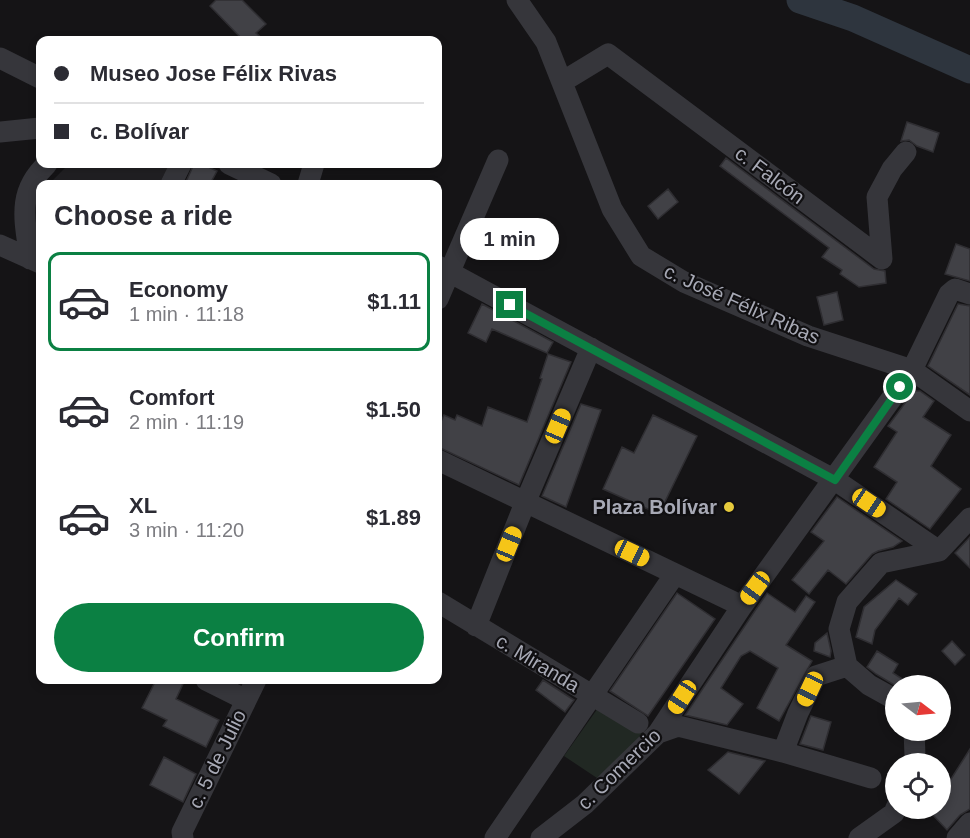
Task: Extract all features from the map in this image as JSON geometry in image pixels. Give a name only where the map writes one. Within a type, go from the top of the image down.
[{"type":"street","name":"c. José Félix Ribas","points":[[517,0],[546,42],[612,209],[641,256],[684,282],[808,336],[912,370],[970,411]]},
{"type":"street","name":"c. Falcón","points":[[562,82],[608,54],[882,259],[877,197],[892,169],[906,152]]},
{"type":"street","points":[[0,58],[36,76]]},
{"type":"street","points":[[0,132],[36,128]]},
{"type":"street","points":[[498,160],[444,269],[835,480],[939,551]]},
{"type":"street","points":[[35,261],[23,208],[29,187],[44,168]]},
{"type":"street","points":[[237,168],[263,180]]},
{"type":"street","points":[[0,246],[35,261]]},
{"type":"street","name":"c. Comercio","points":[[541,838],[585,804],[658,733],[742,606],[835,480],[912,370],[949,294],[955,290],[970,294]]},
{"type":"street","points":[[476,626],[591,348]]},
{"type":"street","points":[[442,462],[742,606]]},
{"type":"street","points":[[885,694],[869,685],[847,666],[839,629],[847,602],[881,563],[939,551],[970,518]]},
{"type":"street","points":[[495,838],[594,696],[675,573]]},
{"type":"street","name":"c. Miranda","points":[[442,605],[639,723]]},
{"type":"street","points":[[783,752],[816,676],[847,666]]},
{"type":"street","points":[[214,684],[246,700]]},
{"type":"street","name":"c. 5 de Julio","points":[[183,838],[182,832],[254,684]]},
{"type":"street","points":[[658,733],[678,726],[783,752],[872,778]]},
{"type":"street","points":[[859,838],[886,819]]},
{"type":"street","points":[[957,838],[970,823]]},
{"type":"shaded area","points":[[65,168],[168,168],[161,180],[53,180]]},
{"type":"shaded area","points":[[598,708],[644,735],[597,778],[564,756]]},
{"type":"building","points":[[216,0],[242,0],[266,24],[256,33],[259,36],[239,36],[210,6]]},
{"type":"building","points":[[907,122],[939,133],[933,152],[909,140],[901,141]]},
{"type":"building","points":[[726,158],[874,269],[885,271],[886,283],[859,287],[840,274],[842,270],[822,257],[829,248],[720,166]]},
{"type":"building","points":[[192,168],[211,168],[217,171],[212,180],[187,180]]},
{"type":"building","points":[[668,189],[678,202],[658,219],[648,206]]},
{"type":"building","points":[[956,244],[970,249],[970,281],[945,274]]},
{"type":"building","points":[[837,292],[843,320],[824,325],[817,297]]},
{"type":"building","points":[[482,304],[553,342],[547,353],[492,329],[486,342],[468,333]]},
{"type":"building","points":[[958,304],[970,306],[970,395],[928,366]]},
{"type":"building","points":[[548,354],[571,362],[519,485],[442,449],[444,415],[455,420],[457,415],[482,426],[488,407],[527,422],[542,379],[540,378]]},
{"type":"building","points":[[914,391],[920,391],[934,401],[923,417],[951,435],[931,466],[961,489],[930,529],[886,499],[897,482],[874,467],[897,432],[888,426]]},
{"type":"building","points":[[581,404],[601,410],[566,507],[542,496]]},
{"type":"building","points":[[653,415],[697,436],[659,514],[603,489],[622,447],[634,453]]},
{"type":"building","points":[[837,497],[902,541],[893,547],[872,554],[846,584],[828,570],[809,594],[792,580],[824,541],[811,532]]},
{"type":"building","points":[[970,537],[970,568],[955,553]]},
{"type":"building","points":[[896,580],[917,594],[908,605],[899,598],[875,630],[872,644],[856,637],[864,607]]},
{"type":"building","points":[[677,593],[715,619],[648,716],[610,691]]},
{"type":"building","points":[[767,593],[795,612],[806,596],[815,602],[786,645],[812,661],[779,721],[757,708],[778,668],[750,651],[741,656],[721,688],[743,704],[727,725],[685,715]]},
{"type":"building","points":[[827,633],[830,657],[814,651],[815,643]]},
{"type":"building","points":[[952,641],[965,655],[955,665],[942,651]]},
{"type":"building","points":[[877,651],[898,664],[893,673],[896,675],[885,675],[885,679],[867,667]]},
{"type":"building","points":[[543,680],[574,700],[565,712],[536,690]]},
{"type":"building","points":[[154,684],[183,684],[176,699],[219,720],[206,747],[163,726],[167,720],[142,708]]},
{"type":"building","points":[[811,716],[831,722],[823,750],[800,744]]},
{"type":"building","points":[[970,749],[970,809],[960,815],[947,830],[937,819],[951,819],[951,779]]},
{"type":"building","points":[[728,752],[765,761],[739,794],[708,770]]},
{"type":"building","points":[[164,757],[196,774],[183,802],[150,785]]},
{"type":"waterway","points":[[800,0],[853,18],[970,70]]},
{"type":"place","name":"Plaza Bolívar","points":[[729,507]]},
{"type":"route","points":[[510,305],[835,480],[900,387]]}]
